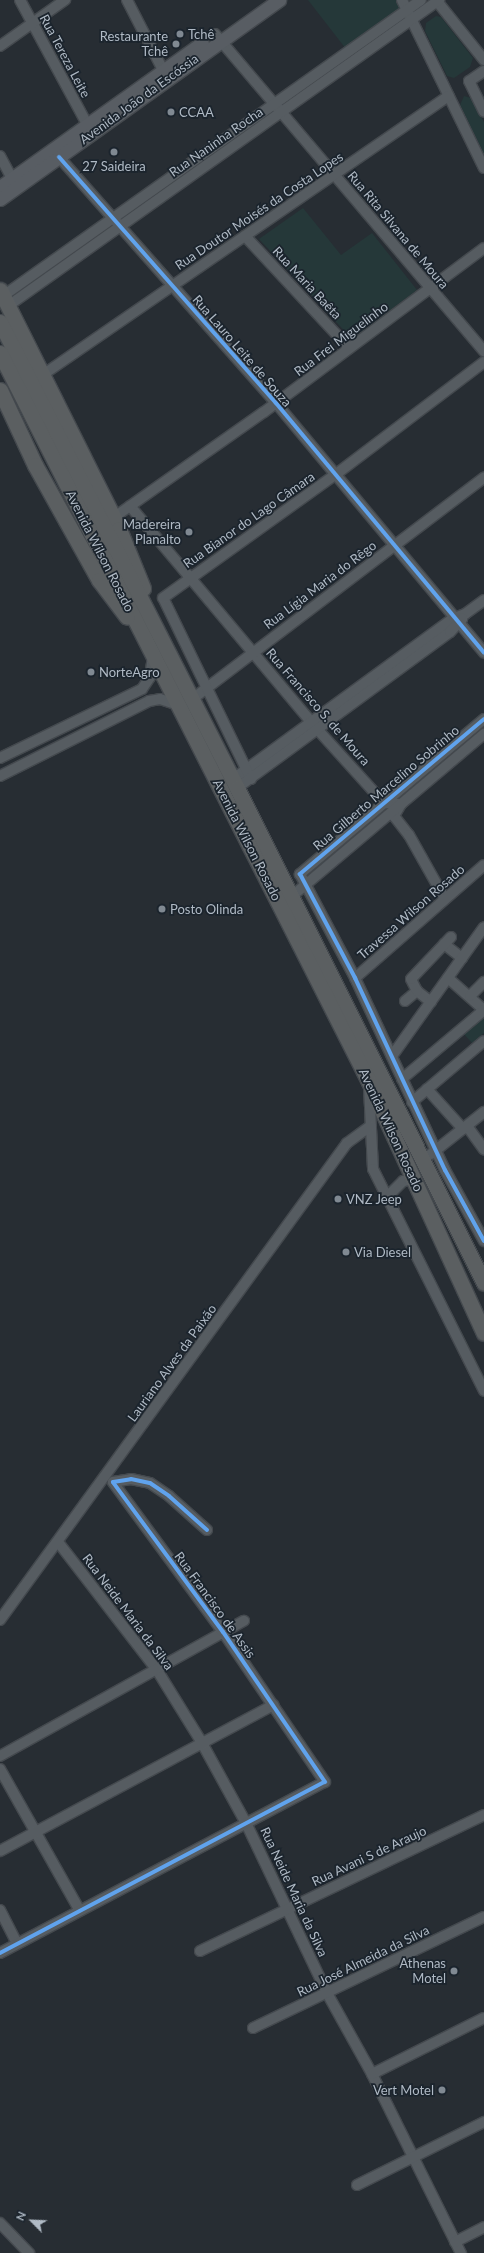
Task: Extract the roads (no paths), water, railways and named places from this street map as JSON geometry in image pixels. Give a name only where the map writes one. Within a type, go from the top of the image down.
[{"type":"highway","points":[[4,297],[44,374],[131,554],[150,633]]},
{"type":"highway","name":"Avenida Wilson Rosado","points":[[0,322],[129,592]]},
{"type":"highway","name":"Avenida Wilson Rosado","points":[[0,353],[129,592],[185,702],[369,1082],[484,1333]]},
{"type":"highway","points":[[0,390],[35,465],[98,580],[150,633]]},
{"type":"highway","name":"Avenida Wilson Rosado","points":[[150,633],[153,654],[185,702],[235,784],[484,1282]]},
{"type":"main road","name":"Avenida João da Escóssia","points":[[0,199],[59,157],[218,37],[264,0]]},
{"type":"main road","name":"Avenida João da Escóssia","points":[[0,187],[162,70],[279,0]]},
{"type":"street","name":"Rua Tereza Leite","points":[[20,0],[87,124]]},
{"type":"street","points":[[0,46],[65,0]]},
{"type":"street","points":[[127,0],[162,70]]},
{"type":"street","points":[[402,0],[484,168]]},
{"type":"street","name":"Rua Naninha Rocha","points":[[409,15],[421,0]]},
{"type":"street","points":[[437,0],[484,60]]},
{"type":"street","name":"Rua Naninha Rocha","points":[[4,297],[116,222],[409,15],[437,0]]},
{"type":"street","name":"Rua Rita Silvana de Moura","points":[[218,37],[484,351]]},
{"type":"street","points":[[484,71],[469,81],[484,112]]},
{"type":"street","name":"Rua Doutor Moisés da Costa Lopes","points":[[44,374],[449,96]]},
{"type":"street","points":[[0,156],[12,179]]},
{"type":"street","name":"Rua Lauro Leite de Souza","points":[[59,157],[276,403],[484,653]]},
{"type":"street","name":"Rua Maria Baêta","points":[[245,236],[350,348]]},
{"type":"street","name":"Rua Frei Miguelinho","points":[[113,518],[276,403],[484,248]]},
{"type":"street","name":"Rua Bianor do Lago Câmara","points":[[206,688],[163,598],[190,577],[336,475],[484,362]]},
{"type":"street","name":"Rua Lígia Maria do Rêgo","points":[[185,702],[206,688],[484,478]]},
{"type":"street","name":"Rua Francisco S. de Moura","points":[[130,506],[315,726],[384,803]]},
{"type":"street","points":[[235,784],[484,600]]},
{"type":"street","points":[[0,758],[142,689],[150,677],[153,654]]},
{"type":"street","points":[[206,688],[249,774]]},
{"type":"street","points":[[0,775],[148,701],[160,699],[185,702]]},
{"type":"street","name":"Rua Gilberto Marcelino Sobrinho","points":[[306,884],[300,874],[484,719]]},
{"type":"street","points":[[473,728],[482,736]]},
{"type":"street","name":"Rua Gilberto Marcelino Sobrinho","points":[[291,897],[482,736]]},
{"type":"street","points":[[0,775],[42,750],[38,743],[20,748]]},
{"type":"street","points":[[384,803],[401,804],[394,816],[410,835],[445,899]]},
{"type":"street","name":"Travessa Wilson Rosado","points":[[355,978],[484,865]]},
{"type":"street","points":[[306,884],[355,978],[435,1151],[484,1241]]},
{"type":"street","points":[[392,1056],[484,927]]},
{"type":"street","points":[[431,1002],[417,991],[411,982],[412,976],[451,937]]},
{"type":"street","points":[[444,944],[462,958]]},
{"type":"street","points":[[402,1079],[484,1010],[448,978]]},
{"type":"street","points":[[470,996],[484,982]]},
{"type":"street","points":[[405,1001],[417,991]]},
{"type":"street","points":[[412,1102],[484,1041]]},
{"type":"street","points":[[369,1082],[373,1170],[484,1391]]},
{"type":"street","points":[[427,1089],[465,1127],[484,1149]]},
{"type":"street","points":[[424,1160],[484,1112]]},
{"type":"street","name":"Lauriano Alves da Paixão","points":[[0,1620],[347,1143],[370,1126]]},
{"type":"street","points":[[389,1201],[391,1193],[403,1181],[409,1180],[416,1184]]},
{"type":"street","name":"Rua Francisco de Assis","points":[[207,1530],[169,1496],[150,1483],[131,1479],[113,1482],[223,1632],[325,1782],[246,1823]]},
{"type":"street","name":"Rua Neide Maria da Silva","points":[[58,1542],[157,1670],[202,1743],[246,1823],[326,1993],[372,2074],[461,2253]]},
{"type":"street","points":[[0,1756],[244,1621]]},
{"type":"street","points":[[0,1851],[273,1705]]},
{"type":"street","points":[[0,1769],[79,1910]]},
{"type":"street","name":"Rua Avani S de Araujo","points":[[200,1951],[484,1816]]},
{"type":"street","points":[[0,1953],[246,1823]]},
{"type":"street","points":[[0,1910],[17,1943]]},
{"type":"street","name":"Rua José Almeida da Silva","points":[[252,2028],[484,1917]]},
{"type":"street","points":[[372,2074],[484,2018]]},
{"type":"street","points":[[357,2185],[484,2122]]},
{"type":"street","points":[[0,2223],[29,2253]]},
{"type":"street","points":[[456,2242],[484,2227]]},
{"type":"place","name":"Tchê","points":[[180,34]]},
{"type":"place","name":"Restaurante Tchê","points":[[176,44]]},
{"type":"place","name":"CCAA","points":[[171,112]]},
{"type":"place","name":"27 Saideira","points":[[114,152]]},
{"type":"place","name":"Madereira Planalto","points":[[189,532]]},
{"type":"place","name":"NorteAgro","points":[[91,672]]},
{"type":"place","name":"Posto Olinda","points":[[162,909]]},
{"type":"place","name":"VNZ Jeep","points":[[338,1199]]},
{"type":"place","name":"Via Diesel","points":[[346,1252]]},
{"type":"place","name":"Athenas Motel","points":[[454,1971]]},
{"type":"place","name":"Vert Motel","points":[[442,2090]]}]
